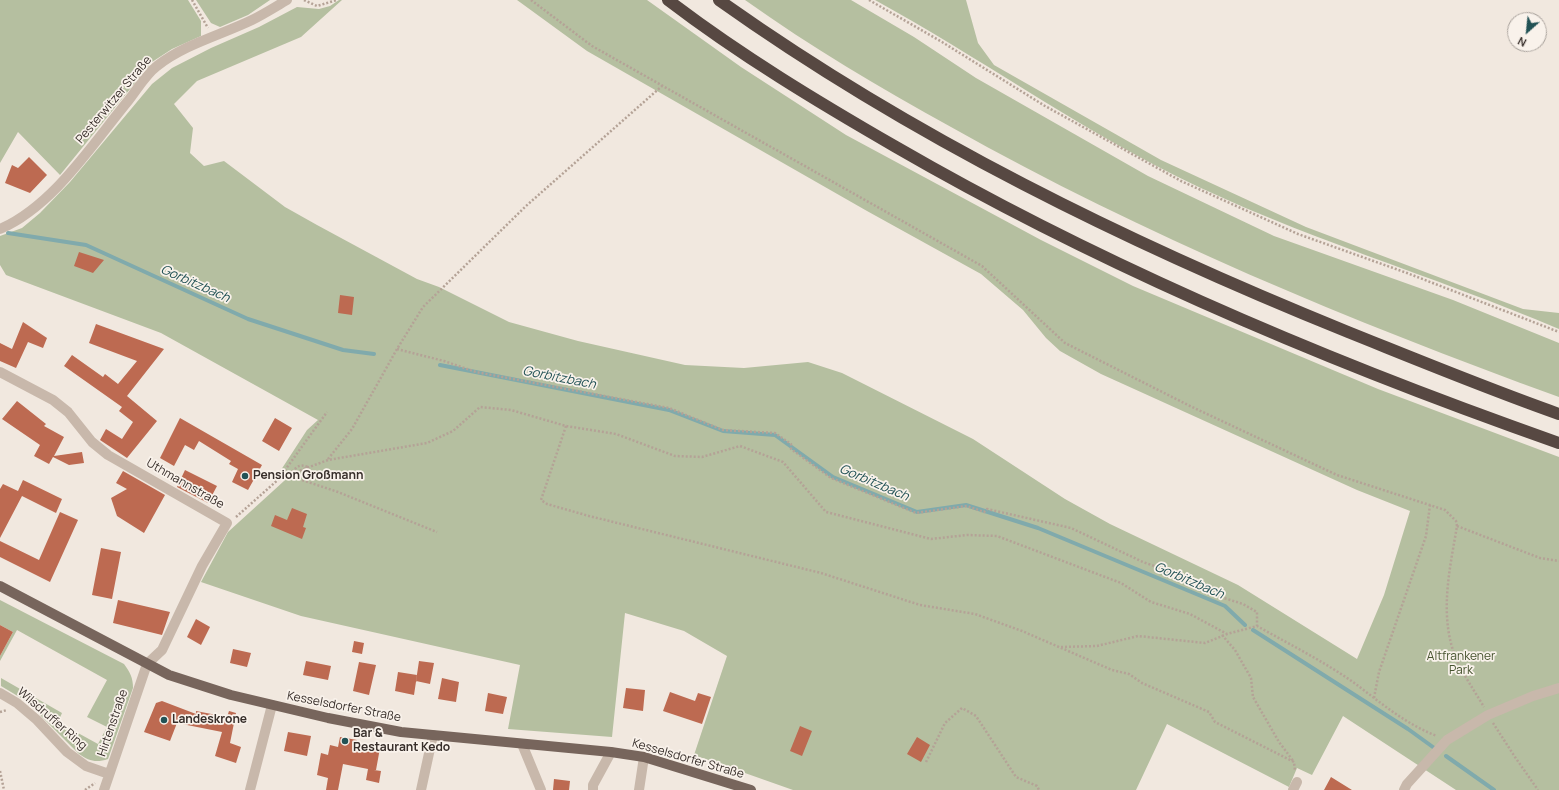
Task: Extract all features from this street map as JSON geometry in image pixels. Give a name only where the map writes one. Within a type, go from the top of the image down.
[{"type":"highway","points":[[668,0],[778,75],[852,122],[979,193],[1051,231],[1198,300],[1287,338],[1382,376],[1559,442]]},
{"type":"highway","points":[[719,0],[807,60],[870,99],[944,141],[1065,206],[1213,275],[1290,308],[1559,414]]},
{"type":"main road","name":"Kesselsdorfer Straße","points":[[0,586],[147,664],[175,677],[272,705],[393,730],[611,752],[644,757],[751,790]]},
{"type":"street","name":"Pesterwitzer Straße","points":[[0,229],[16,222],[37,207],[74,167],[156,67],[174,54],[252,20],[286,0]]},
{"type":"street","name":"Uthmannstraße","points":[[0,372],[58,404],[68,412],[92,442],[108,455],[227,523],[202,566],[162,650],[147,664]]},
{"type":"street","name":"Hirtenstraße","points":[[104,790],[147,664]]},
{"type":"street","points":[[1404,790],[1407,784],[1447,740],[1488,715],[1533,696],[1559,688]]},
{"type":"street","name":"Wilsdruffer Ring","points":[[0,693],[17,703],[37,720],[67,752],[86,766],[109,774]]},
{"type":"street","points":[[250,790],[272,705]]},
{"type":"street","points":[[421,790],[433,735]]},
{"type":"street","points":[[522,744],[541,790]]},
{"type":"street","points":[[593,790],[593,785],[611,752]]},
{"type":"street","points":[[639,790],[644,757]]},
{"type":"path","points":[[192,0],[213,36]]},
{"type":"path","points":[[304,0],[318,6],[337,0]]},
{"type":"path","points":[[531,0],[592,46],[982,266],[1065,343],[1190,406],[1337,475],[1445,510],[1456,521],[1457,526],[1446,603],[1448,627],[1455,656],[1488,715],[1538,790]]},
{"type":"path","points":[[870,0],[942,42],[1045,106],[1180,181],[1298,234],[1414,276],[1559,332]]},
{"type":"path","points":[[328,460],[352,429],[397,349],[423,307],[526,206],[662,86]]},
{"type":"path","points":[[397,349],[444,361],[476,372],[669,408],[723,430],[776,434],[790,444],[791,449],[832,478],[916,513],[966,506],[984,512],[987,509],[1071,528],[1143,562],[1196,581],[1224,598],[1243,604],[1257,612],[1258,626]]},
{"type":"path","points":[[280,478],[292,473],[297,466],[301,464],[308,467],[328,460],[428,443],[453,431],[480,407],[511,410],[566,426],[616,434],[675,456],[702,457],[740,446],[784,462],[826,512],[931,539],[967,535],[997,536],[1121,583],[1151,602],[1190,614],[1227,634]]},
{"type":"path","points":[[227,523],[244,511],[280,478],[327,412]]},
{"type":"path","points":[[566,426],[541,500],[547,504],[589,516],[821,572],[920,605],[975,614],[1112,670],[1129,674],[1142,683],[1209,712],[1215,722],[1294,762]]},
{"type":"path","points":[[287,475],[338,492],[436,532]]},
{"type":"path","points":[[1374,698],[1378,672],[1426,536],[1430,506]]},
{"type":"path","points":[[1457,526],[1540,558],[1559,561]]},
{"type":"path","points":[[1059,648],[1097,646],[1138,636],[1205,643],[1222,635],[1258,626],[1352,681],[1419,729],[1447,740]]},
{"type":"path","points":[[1222,635],[1235,650],[1251,678],[1253,697],[1279,742],[1294,762],[1295,786]]},
{"type":"path","points":[[926,762],[945,724],[962,708],[976,716],[1016,777],[1037,786],[1039,790]]},
{"type":"path","points":[[0,772],[4,790]]},
{"type":"green space","points":[[0,0],[188,0],[201,21],[201,36],[172,49],[152,62],[60,175],[18,132],[0,163]]},
{"type":"green space","points":[[196,0],[270,0],[248,15],[220,27],[211,23]]},
{"type":"green space","name":"Altfrankener Park","points":[[339,0],[342,0],[301,37],[197,81],[174,104],[193,128],[190,153],[204,166],[224,161],[285,207],[417,279],[439,287],[509,322],[578,341],[685,365],[744,368],[808,362],[842,373],[973,439],[1065,499],[1110,524],[1238,585],[1357,659],[1384,595],[1410,511],[1357,490],[1101,374],[1060,351],[1046,338],[1023,310],[981,274],[867,211],[587,51],[517,0],[647,0],[741,67],[846,135],[1041,240],[1133,286],[1378,389],[1559,457],[1559,790],[1456,790],[1343,716],[1312,775],[1297,768],[1289,787],[1167,724],[1136,790],[793,790],[694,755],[727,656],[684,631],[625,613],[612,737],[508,729],[520,665],[301,616],[201,582],[228,532],[284,481],[279,473],[307,430],[318,420],[161,333],[6,275],[0,265],[0,236],[22,228],[40,213],[70,182],[152,84],[172,68],[211,48],[259,27],[297,7],[319,9],[330,6]]},
{"type":"green space","points":[[745,0],[851,0],[914,37],[976,78],[1148,176],[1274,236],[1453,300],[1559,343],[1559,397],[1326,307],[1249,274],[1098,204],[1024,167],[898,97],[820,51]]},
{"type":"green space","points":[[875,0],[966,0],[978,43],[994,65],[1161,160],[1306,227],[1523,309],[1559,313],[1559,329],[1511,309],[1270,218],[1176,176],[1099,134]]},
{"type":"green space","points":[[0,600],[124,664],[132,678],[133,688],[108,759],[93,761],[79,754],[26,701],[1,686],[1,678],[62,713],[58,722],[98,744],[107,727],[87,717],[107,680],[17,630],[0,661],[0,656],[13,632],[0,625]]},
{"type":"building","points":[[29,157],[47,175],[30,193],[5,183],[12,165],[18,168]]},
{"type":"building","points":[[79,252],[104,260],[93,273],[74,266]]},
{"type":"building","points":[[340,295],[354,297],[352,315],[338,313]]},
{"type":"building","points":[[23,322],[47,338],[43,348],[28,342],[16,368],[0,361],[0,343],[12,349]]},
{"type":"building","points":[[96,324],[164,349],[127,396],[157,421],[127,458],[100,440],[106,429],[122,439],[133,422],[119,411],[122,407],[64,366],[72,355],[103,377],[105,374],[118,384],[137,361],[89,343]]},
{"type":"building","points":[[17,401],[46,424],[44,426],[64,437],[54,456],[82,452],[84,463],[69,465],[53,457],[49,464],[34,456],[40,445],[2,419]]},
{"type":"building","points":[[180,418],[262,465],[248,490],[232,482],[238,469],[229,464],[231,461],[199,441],[194,450],[185,445],[174,466],[160,458]]},
{"type":"building","points":[[275,418],[292,428],[279,451],[262,441]]},
{"type":"building","points":[[185,470],[217,486],[208,503],[177,487]]},
{"type":"building","points":[[123,471],[165,495],[144,533],[117,516],[111,498],[127,489],[116,483]]},
{"type":"building","points":[[23,480],[62,499],[56,513],[22,496],[0,538],[0,489],[3,484],[18,491]]},
{"type":"building","points":[[292,508],[307,514],[303,527],[306,528],[302,539],[271,526],[275,515],[287,520]]},
{"type":"building","points":[[60,512],[78,520],[50,582],[0,557],[0,541],[39,560]]},
{"type":"building","points":[[101,548],[121,552],[112,599],[92,595]]},
{"type":"building","points":[[118,600],[170,612],[162,635],[113,623]]},
{"type":"building","points":[[196,619],[210,627],[201,645],[187,637]]},
{"type":"building","points":[[0,625],[13,632],[0,656]]},
{"type":"building","points":[[354,641],[364,643],[362,654],[352,652]]},
{"type":"building","points":[[233,649],[251,653],[247,667],[230,663]]},
{"type":"building","points":[[306,661],[331,666],[328,680],[303,675]]},
{"type":"building","points":[[419,661],[434,663],[430,684],[416,681]]},
{"type":"building","points":[[359,662],[376,665],[369,695],[353,691]]},
{"type":"building","points":[[398,672],[417,675],[414,695],[395,691]]},
{"type":"building","points":[[442,678],[459,682],[456,702],[438,699]]},
{"type":"building","points":[[626,688],[645,690],[643,711],[623,708]]},
{"type":"building","points":[[670,692],[695,701],[698,693],[711,697],[702,724],[663,711]]},
{"type":"building","points":[[488,693],[507,697],[503,714],[485,711]]},
{"type":"building","points":[[162,701],[196,714],[196,711],[227,717],[229,711],[236,713],[230,743],[241,747],[236,763],[215,756],[222,732],[177,723],[170,741],[144,732],[156,703]]},
{"type":"building","points":[[800,726],[812,731],[802,756],[790,751]]},
{"type":"building","points":[[288,732],[311,736],[307,756],[284,751]]},
{"type":"building","points":[[340,737],[357,740],[357,743],[380,748],[376,770],[374,770],[381,771],[379,783],[366,780],[368,769],[343,764],[338,790],[326,790],[328,778],[317,775],[321,753],[328,755],[330,745],[338,747]]},
{"type":"building","points":[[917,737],[930,745],[921,762],[907,754]]},
{"type":"building","points":[[1331,777],[1352,790],[1324,790]]},
{"type":"building","points":[[554,779],[570,781],[569,790],[553,790]]},
{"type":"waterway","name":"Gorbitzbach","points":[[8,233],[86,245],[248,319],[343,350],[374,354]]},
{"type":"waterway","name":"Gorbitzbach","points":[[440,365],[669,410],[723,431],[775,435],[833,477],[917,512],[966,505],[1038,528],[1225,606],[1245,625]]},
{"type":"waterway","name":"Gorbitzbach","points":[[1253,630],[1408,729],[1437,750]]},
{"type":"waterway","name":"Gorbitzbach","points":[[1446,756],[1494,790]]},
{"type":"place","name":"Pension Großmann","points":[[245,476]]},
{"type":"place","name":"Landeskrone","points":[[164,720]]},
{"type":"place","name":"Bar & Restaurant Kedo","points":[[345,741]]}]
